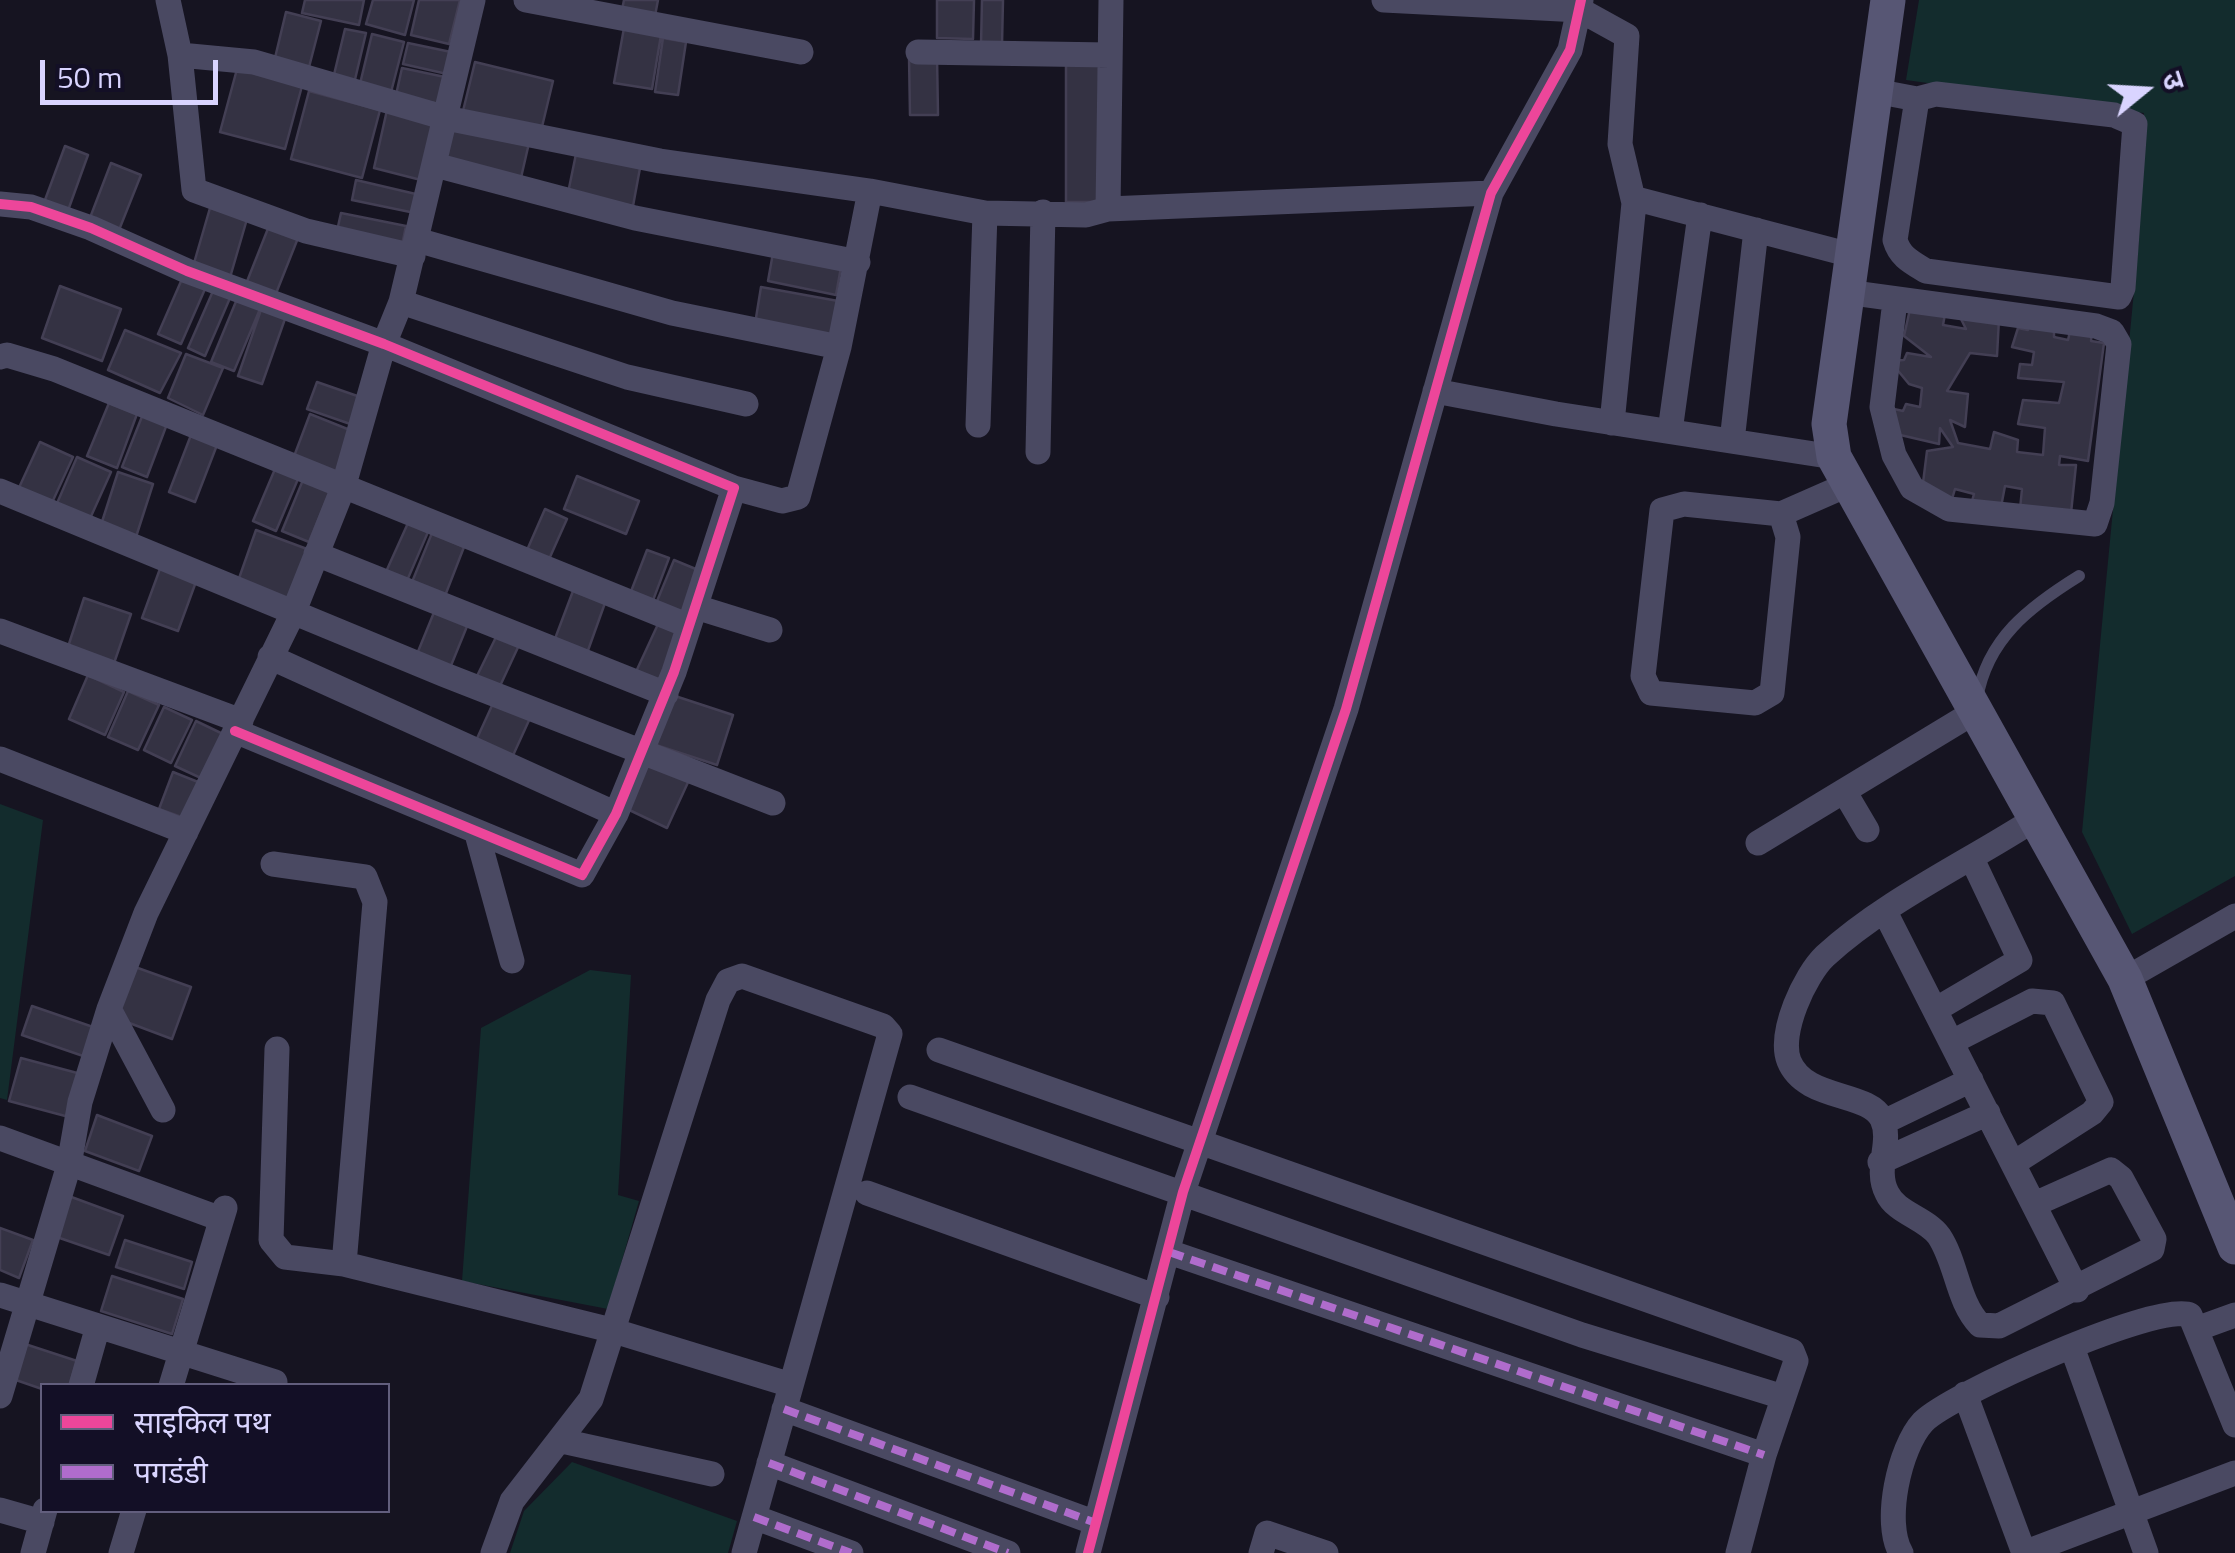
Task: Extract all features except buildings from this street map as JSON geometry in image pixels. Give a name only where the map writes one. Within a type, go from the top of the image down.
[{"type":"street","points":[[168,0],[180,55],[194,190],[306,230],[414,248],[672,313],[840,347]]},
{"type":"street","points":[[0,1396],[69,1165],[80,1102],[109,1010],[146,913],[294,610],[343,488],[384,344],[401,302],[473,0]]},
{"type":"street","points":[[526,0],[801,52]]},
{"type":"street","points":[[1108,208],[1112,0]]},
{"type":"street","points":[[1384,0],[1580,5],[1627,36],[1620,144],[1633,198],[1612,423]]},
{"type":"street","points":[[1888,0],[1830,424],[1840,471],[2125,978],[2235,1247]]},
{"type":"street","points":[[1088,1553],[1183,1192],[1346,709],[1491,193],[1561,68],[1580,5]]},
{"type":"street","points":[[918,52],[1109,55]]},
{"type":"street","points":[[180,55],[254,62],[446,118],[660,161],[870,191],[985,214],[1086,215],[1108,208],[1491,193]]},
{"type":"street","points":[[1875,91],[1918,99],[1936,94],[2114,115],[2135,124],[2123,288],[2119,296],[1926,272],[1898,252],[1895,240],[1918,99]]},
{"type":"street","points":[[435,165],[635,218],[858,262]]},
{"type":"street","points":[[1,201],[91,228],[186,271],[384,344],[734,488],[782,502],[798,496],[840,347],[870,191]]},
{"type":"street","points":[[1633,198],[1851,256]]},
{"type":"street","points":[[1038,452],[1042,212]]},
{"type":"street","points":[[978,425],[985,214]]},
{"type":"street","points":[[1670,432],[1700,215]]},
{"type":"street","points":[[1732,441],[1756,230]]},
{"type":"street","points":[[1846,292],[1895,302],[2096,326],[2112,332],[2120,344],[2102,503],[2095,524],[1949,509],[1912,488],[1894,455],[1882,407],[1895,302]]},
{"type":"street","points":[[401,302],[627,377],[746,404]]},
{"type":"street","points":[[0,357],[54,369],[343,488],[692,617],[770,630]]},
{"type":"street","points":[[1435,390],[1732,441],[1840,471]]},
{"type":"street","points":[[1781,514],[1788,538],[1772,693],[1755,702],[1651,694],[1643,676],[1662,510],[1684,504],[1781,514],[1840,471]]},
{"type":"street","points":[[0,631],[238,726],[477,834],[582,875],[616,814],[666,694],[734,488]]},
{"type":"street","points":[[0,491],[774,804]]},
{"type":"street","points":[[316,554],[666,694]]},
{"type":"street","points":[[270,657],[616,814]]},
{"type":"street","points":[[1758,843],[1976,711]]},
{"type":"street","points":[[0,759],[186,832]]},
{"type":"street","points":[[1844,791],[1867,830]]},
{"type":"street","points":[[2035,819],[1886,912],[1823,958],[1790,1022],[1786,1045],[1788,1060],[1812,1086],[1876,1110],[1884,1122],[1880,1162],[1891,1200],[1926,1222],[1942,1241],[1980,1325],[1999,1326],[2152,1249],[2154,1239],[2121,1178],[2111,1170],[2035,1204]]},
{"type":"street","points":[[477,834],[512,961]]},
{"type":"street","points":[[1936,1010],[2020,960],[1972,859]]},
{"type":"street","points":[[273,864],[365,878],[375,902],[344,1264]]},
{"type":"street","points":[[1886,912],[2077,1290]]},
{"type":"street","points":[[2125,978],[2235,916]]},
{"type":"street","points":[[493,1553],[512,1501],[591,1399],[718,1000],[728,981],[742,976],[883,1026],[890,1034],[744,1553]]},
{"type":"street","points":[[1952,1042],[2032,1001],[2046,1000],[2053,1004],[2083,1060],[2101,1102],[2092,1113],[2014,1163]]},
{"type":"street","points":[[109,1010],[163,1110]]},
{"type":"street","points":[[277,1050],[272,1240],[285,1257],[344,1264],[611,1330],[788,1397],[1096,1523]]},
{"type":"street","points":[[939,1050],[1792,1351],[1796,1361],[1764,1455],[1738,1553]]},
{"type":"street","points":[[1884,1122],[1972,1080]]},
{"type":"street","points":[[910,1097],[1582,1335],[1784,1397]]},
{"type":"street","points":[[1880,1162],[1988,1112]]},
{"type":"street","points":[[0,1138],[69,1165],[223,1213],[172,1383]]},
{"type":"street","points":[[867,1193],[1157,1297]]},
{"type":"street","points":[[1169,1252],[1764,1455]]},
{"type":"street","points":[[0,1295],[275,1382]]},
{"type":"street","points":[[1901,1553],[1895,1543],[1896,1482],[1910,1440],[1939,1409],[1965,1394],[2072,1347],[2182,1311],[2200,1328],[2235,1425]]},
{"type":"street","points":[[2200,1328],[2235,1316]]},
{"type":"street","points":[[82,1383],[98,1326]]},
{"type":"street","points":[[2072,1347],[2146,1553]]},
{"type":"street","points":[[1965,1394],[2024,1553],[2235,1473]]},
{"type":"street","points":[[562,1440],[712,1474]]},
{"type":"street","points":[[770,1463],[1008,1553]]},
{"type":"street","points":[[0,1510],[43,1516],[32,1553]]},
{"type":"street","points":[[121,1553],[133,1513]]},
{"type":"street","points":[[754,1517],[851,1553]]},
{"type":"street","points":[[1261,1553],[1267,1533],[1326,1553]]},
{"type":"lane","points":[[1976,711],[1982,669],[1992,649],[2024,614],[2079,576]]},
{"type":"green space","points":[[1919,0],[2235,0],[2235,876],[2132,934],[2082,832],[2139,239],[2144,113],[1906,80]]},
{"type":"green space","points":[[0,804],[43,820],[7,1100],[0,1098]]},
{"type":"green space","points":[[590,970],[631,975],[618,1195],[639,1201],[608,1309],[462,1281],[481,1028]]},
{"type":"green space","points":[[572,1462],[737,1521],[728,1553],[510,1553],[524,1511]]},
{"type":"marked path","points":[[1169,1252],[1764,1455]]},
{"type":"marked path","points":[[784,1409],[1096,1523]]},
{"type":"marked path","points":[[769,1463],[1008,1553]]},
{"type":"marked path","points":[[754,1517],[851,1553]]},
{"type":"cycle path","points":[[1088,1553],[1183,1192],[1346,709],[1491,193],[1570,50],[1581,0]]},
{"type":"cycle path","points":[[0,204],[31,207],[91,228],[187,271],[384,344],[734,488],[674,672],[616,814],[582,875],[235,731]]}]
